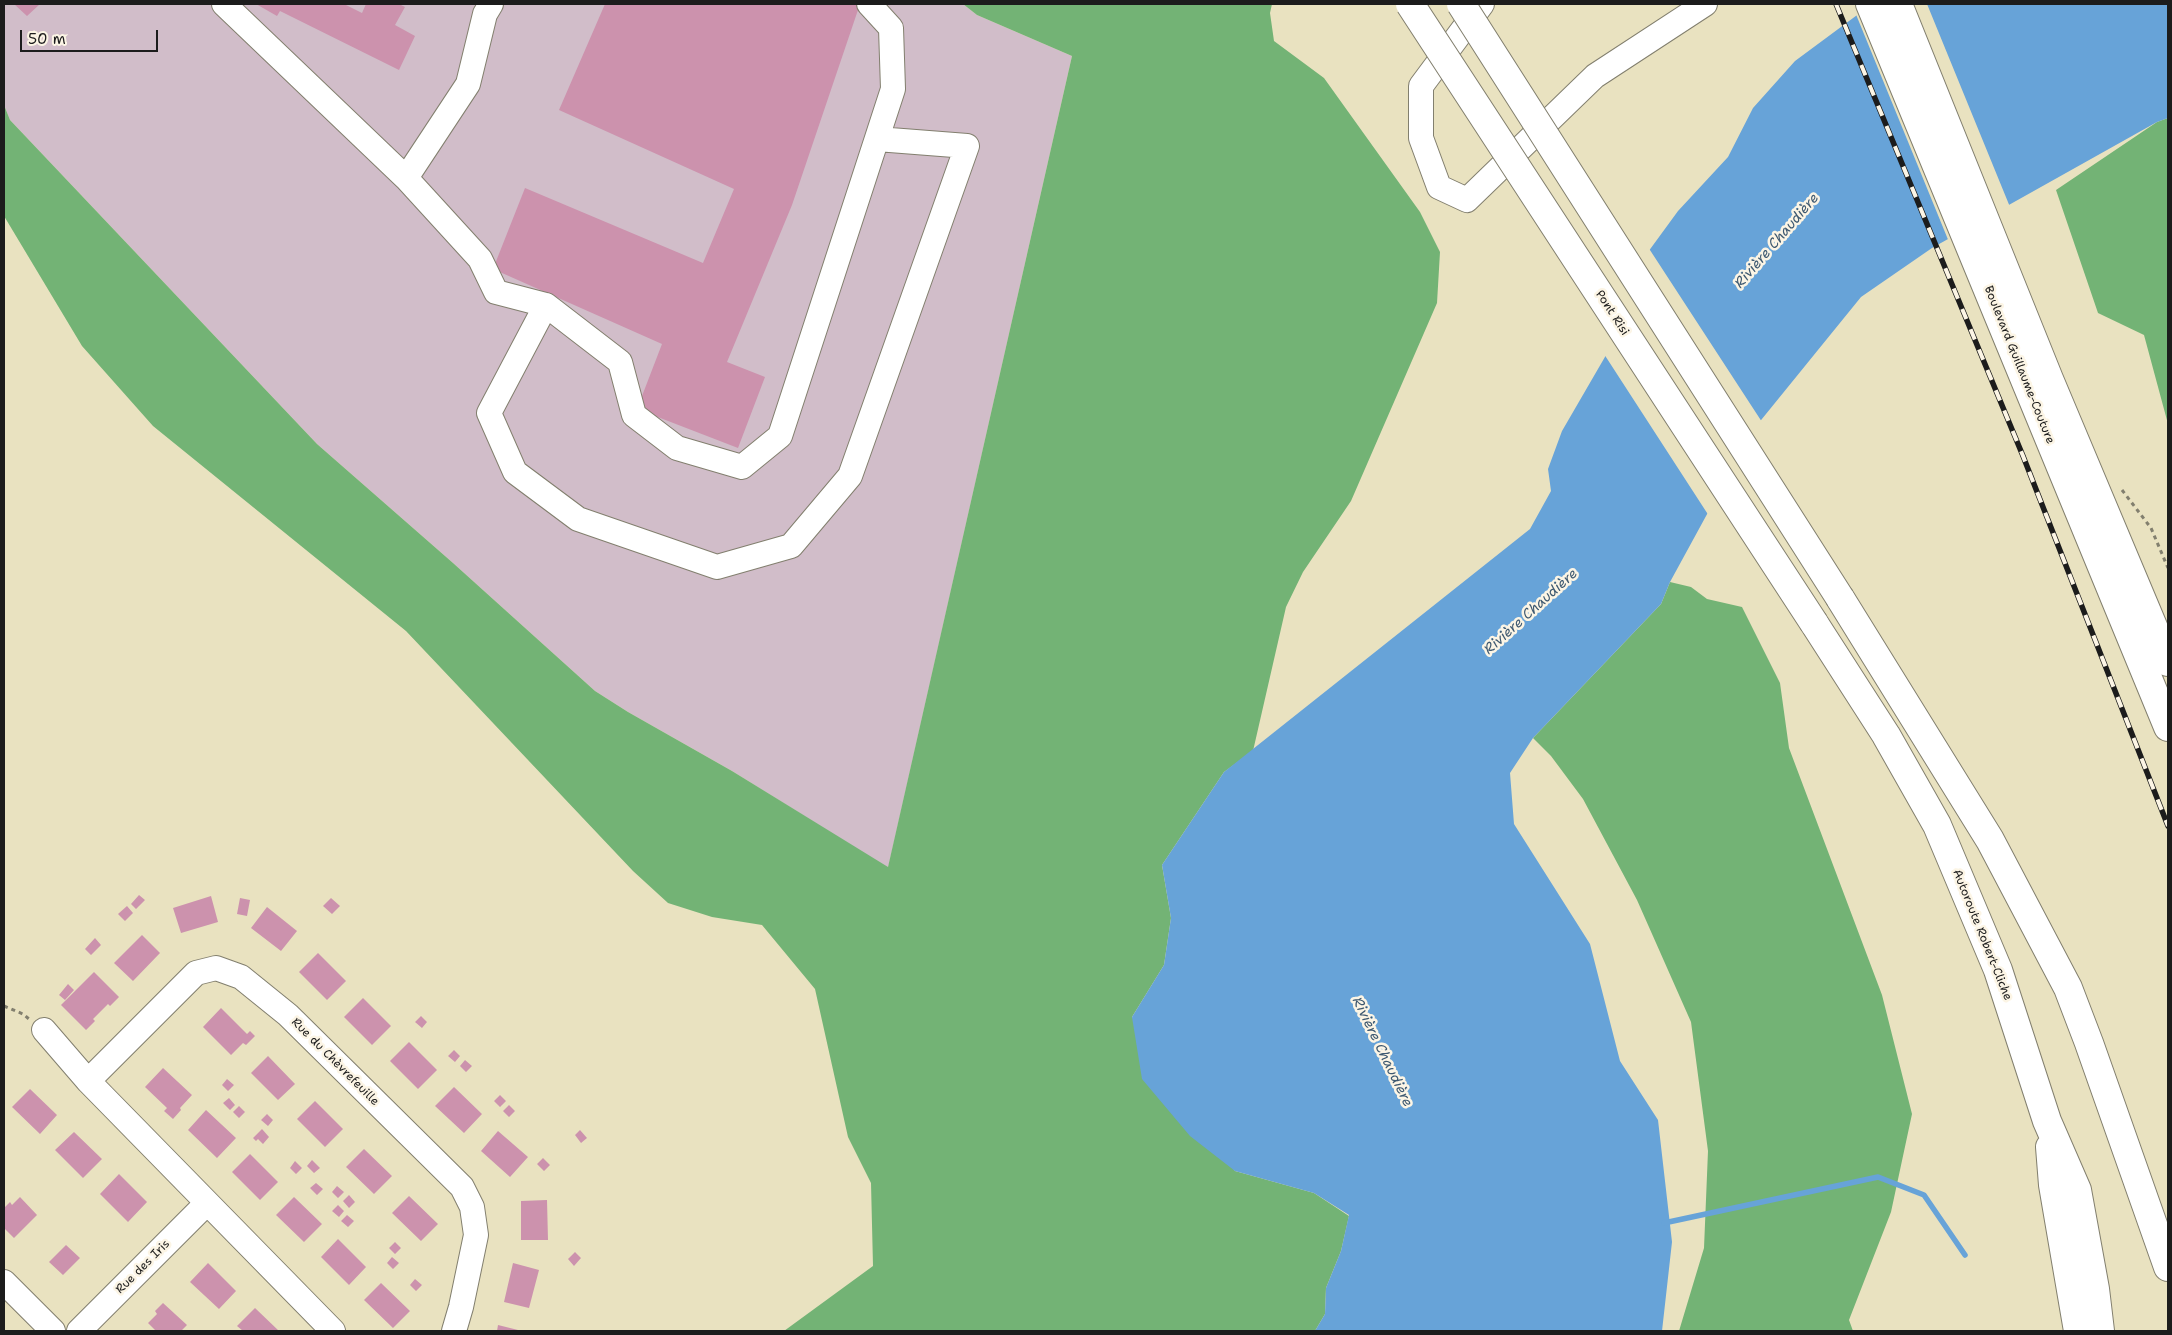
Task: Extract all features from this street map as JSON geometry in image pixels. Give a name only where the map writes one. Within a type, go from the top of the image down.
[{"type":"main road","name":"Pont Risi","points":[[1410,4],[1814,622]]},
{"type":"main road","points":[[1462,4],[1840,598],[1990,840],[2068,988],[2168,1267]]},
{"type":"main road","name":"Boulevard Guillaume-Couture","points":[[1870,4],[2039,384],[2168,662]]},
{"type":"main road","name":"Boulevard Guillaume-Couture","points":[[1898,4],[2168,727]]},
{"type":"main road","name":"Autoroute Robert-Cliche","points":[[1814,622],[1886,735],[1937,825],[1998,970],[2047,1121],[2077,1190],[2095,1289],[2100,1331]]},
{"type":"main road","points":[[2047,1121],[2053,1185],[2078,1331]]},
{"type":"street","points":[[224,4],[406,178],[480,259],[496,292],[546,305],[620,362],[634,415],[676,448],[742,467],[780,436],[893,89],[891,28],[869,4]]},
{"type":"street","points":[[406,178],[468,84],[486,14],[491,4]]},
{"type":"street","points":[[1482,4],[1421,86],[1421,138],[1439,187],[1466,200],[1595,76],[1705,4]]},
{"type":"street","points":[[546,305],[490,413],[515,472],[578,519],[717,567],[791,546],[850,476],[967,146],[877,139]]},
{"type":"street","name":"Rue du Chèvrefeuille","points":[[88,1082],[196,973],[216,968],[241,977],[288,1015],[462,1187],[472,1207],[476,1235],[454,1331]]},
{"type":"street","points":[[44,1030],[88,1082],[333,1331]]},
{"type":"street","name":"Rue des Iris","points":[[79,1331],[207,1203]]},
{"type":"street","points":[[4,1282],[53,1331]]},
{"type":"path","points":[[2117,484],[2151,528],[2168,568]]},
{"type":"path","points":[[4,1006],[23,1014],[44,1030]]},
{"type":"shaded area","points":[[4,4],[963,4],[977,15],[1072,56],[888,868],[732,771],[595,691],[317,444],[10,120],[4,105]]},
{"type":"green space","points":[[963,4],[1272,4],[1270,13],[1274,41],[1324,78],[1420,212],[1440,252],[1437,303],[1351,501],[1303,572],[1286,607],[1253,751],[1224,772],[1162,865],[1171,918],[1164,965],[1132,1017],[1235,1171],[1314,1193],[1349,1216],[1341,1251],[1326,1288],[1325,1314],[1315,1331],[784,1331],[873,1266],[871,1183],[848,1137],[815,989],[762,925],[712,917],[668,903],[633,871],[406,631],[153,426],[82,346],[4,216],[4,105],[10,120],[317,444],[595,691],[732,771],[888,867],[1072,56],[977,15]]},
{"type":"green space","points":[[2168,118],[2168,424],[2144,335],[2098,313],[2056,190],[2157,122]]},
{"type":"green space","points":[[1670,582],[1691,587],[1707,599],[1742,607],[1780,683],[1789,748],[1882,995],[1912,1114],[1891,1212],[1849,1320],[1853,1331],[1679,1331],[1704,1248],[1708,1151],[1691,1022],[1637,900],[1583,799],[1551,756],[1533,738],[1661,604]]},
{"type":"water","name":"Rivière Chaudière","points":[[1872,4],[2168,4],[2168,118],[2157,122],[1932,248],[1861,297],[1753,430],[1670,582],[1661,604],[1533,738],[1510,773],[1514,824],[1590,944],[1620,1061],[1658,1120],[1672,1242],[1662,1331],[1315,1331],[1325,1314],[1326,1288],[1341,1251],[1349,1215],[1314,1193],[1235,1171],[1190,1136],[1142,1079],[1132,1017],[1164,965],[1171,918],[1162,865],[1224,772],[1530,529],[1551,491],[1548,469],[1562,431],[1609,350],[1640,263],[1678,211],[1728,157],[1753,108],[1795,61]]},
{"type":"pier","points":[[1866,4],[1927,4],[2010,207],[1949,242],[1855,12]]},
{"type":"pier","points":[[1648,247],[1762,422],[1755,431],[1709,516],[1604,354],[1617,306],[1638,262]]},
{"type":"building","points":[[14,4],[40,4],[27,16]]},
{"type":"building","points":[[256,4],[344,4],[362,13],[366,4],[399,4],[405,7],[395,25],[415,36],[399,70],[280,11],[277,16]]},
{"type":"building","points":[[605,4],[860,4],[792,205],[727,362],[765,377],[738,448],[637,409],[662,344],[493,269],[525,188],[703,263],[734,189],[559,110]]},
{"type":"building","points":[[139,895],[145,900],[136,909],[131,904]]},
{"type":"building","points":[[211,896],[218,922],[181,933],[173,908]]},
{"type":"building","points":[[240,898],[250,900],[247,916],[237,914]]},
{"type":"building","points":[[331,898],[340,906],[332,914],[323,906]]},
{"type":"building","points":[[127,906],[133,913],[125,921],[118,914]]},
{"type":"building","points":[[267,907],[297,931],[281,951],[251,928]]},
{"type":"building","points":[[142,935],[160,953],[133,981],[114,963]]},
{"type":"building","points":[[95,938],[101,945],[91,955],[85,949]]},
{"type":"building","points":[[318,953],[346,981],[327,1000],[299,972]]},
{"type":"building","points":[[94,972],[119,997],[110,1006],[108,1004],[93,1019],[95,1021],[86,1030],[61,1005]]},
{"type":"building","points":[[68,984],[74,990],[65,1000],[59,995]]},
{"type":"building","points":[[363,998],[391,1026],[372,1045],[344,1017]]},
{"type":"building","points":[[221,1008],[247,1034],[250,1031],[255,1036],[246,1045],[243,1043],[231,1055],[203,1027]]},
{"type":"building","points":[[421,1016],[427,1022],[422,1028],[415,1022]]},
{"type":"building","points":[[409,1042],[437,1070],[418,1089],[390,1061]]},
{"type":"building","points":[[454,1050],[460,1056],[455,1062],[448,1056]]},
{"type":"building","points":[[268,1056],[295,1084],[278,1100],[251,1073]]},
{"type":"building","points":[[465,1060],[472,1066],[466,1072],[460,1066]]},
{"type":"building","points":[[163,1068],[192,1095],[173,1119],[164,1111],[167,1108],[145,1087]]},
{"type":"building","points":[[227,1079],[234,1085],[228,1091],[222,1085]]},
{"type":"building","points":[[454,1087],[482,1114],[464,1133],[435,1106]]},
{"type":"building","points":[[30,1089],[57,1115],[40,1134],[12,1107]]},
{"type":"building","points":[[500,1095],[506,1101],[500,1107],[494,1101]]},
{"type":"building","points":[[229,1098],[235,1105],[230,1110],[223,1103]]},
{"type":"building","points":[[315,1101],[343,1129],[325,1147],[297,1119]]},
{"type":"building","points":[[509,1105],[515,1111],[509,1117],[503,1111]]},
{"type":"building","points":[[239,1106],[245,1112],[239,1118],[233,1112]]},
{"type":"building","points":[[206,1110],[236,1138],[217,1158],[188,1130]]},
{"type":"building","points":[[267,1114],[273,1120],[268,1126],[261,1120]]},
{"type":"building","points":[[262,1129],[269,1137],[263,1144],[258,1139],[256,1141],[253,1138]]},
{"type":"building","points":[[580,1130],[587,1138],[581,1143],[575,1135]]},
{"type":"building","points":[[498,1131],[528,1157],[510,1177],[481,1151]]},
{"type":"building","points":[[74,1132],[102,1159],[83,1178],[55,1150]]},
{"type":"building","points":[[364,1149],[392,1176],[374,1194],[346,1167]]},
{"type":"building","points":[[250,1154],[278,1182],[260,1200],[232,1172]]},
{"type":"building","points":[[543,1158],[550,1165],[544,1171],[537,1164]]},
{"type":"building","points":[[312,1160],[320,1168],[314,1173],[307,1166]]},
{"type":"building","points":[[295,1161],[302,1168],[296,1174],[290,1168]]},
{"type":"building","points":[[119,1174],[147,1202],[128,1222],[100,1194]]},
{"type":"building","points":[[316,1183],[323,1189],[317,1195],[310,1188]]},
{"type":"building","points":[[337,1186],[344,1192],[338,1198],[332,1192]]},
{"type":"building","points":[[349,1195],[355,1202],[349,1208],[343,1201]]},
{"type":"building","points":[[409,1196],[438,1224],[421,1241],[392,1213]]},
{"type":"building","points":[[20,1197],[37,1215],[14,1238],[4,1228],[4,1208],[10,1202],[12,1205]]},
{"type":"building","points":[[294,1197],[322,1224],[304,1242],[276,1215]]},
{"type":"building","points":[[547,1200],[548,1240],[521,1240],[521,1201]]},
{"type":"building","points":[[338,1205],[344,1211],[339,1217],[332,1211]]},
{"type":"building","points":[[347,1215],[354,1221],[348,1227],[341,1221]]},
{"type":"building","points":[[338,1239],[366,1267],[349,1285],[321,1257]]},
{"type":"building","points":[[395,1242],[401,1248],[395,1254],[389,1248]]},
{"type":"building","points":[[66,1245],[80,1258],[63,1275],[49,1262]]},
{"type":"building","points":[[575,1252],[581,1258],[574,1266],[568,1259]]},
{"type":"building","points":[[392,1257],[399,1263],[393,1269],[387,1263]]},
{"type":"building","points":[[208,1263],[236,1291],[219,1309],[190,1282]]},
{"type":"building","points":[[513,1263],[539,1270],[529,1308],[504,1302]]},
{"type":"building","points":[[415,1279],[422,1285],[416,1291],[410,1285]]},
{"type":"building","points":[[381,1283],[410,1311],[393,1328],[364,1300]]},
{"type":"building","points":[[163,1303],[187,1325],[181,1331],[156,1331],[148,1323],[157,1314],[155,1311]]},
{"type":"building","points":[[255,1308],[279,1331],[243,1331],[237,1326]]},
{"type":"building","points":[[498,1325],[522,1331],[497,1331]]},
{"type":"waterway","points":[[1664,1223],[1878,1177],[1924,1195],[1965,1255]]},
{"type":"railway","points":[[1836,4],[2023,456],[2168,826]]}]
